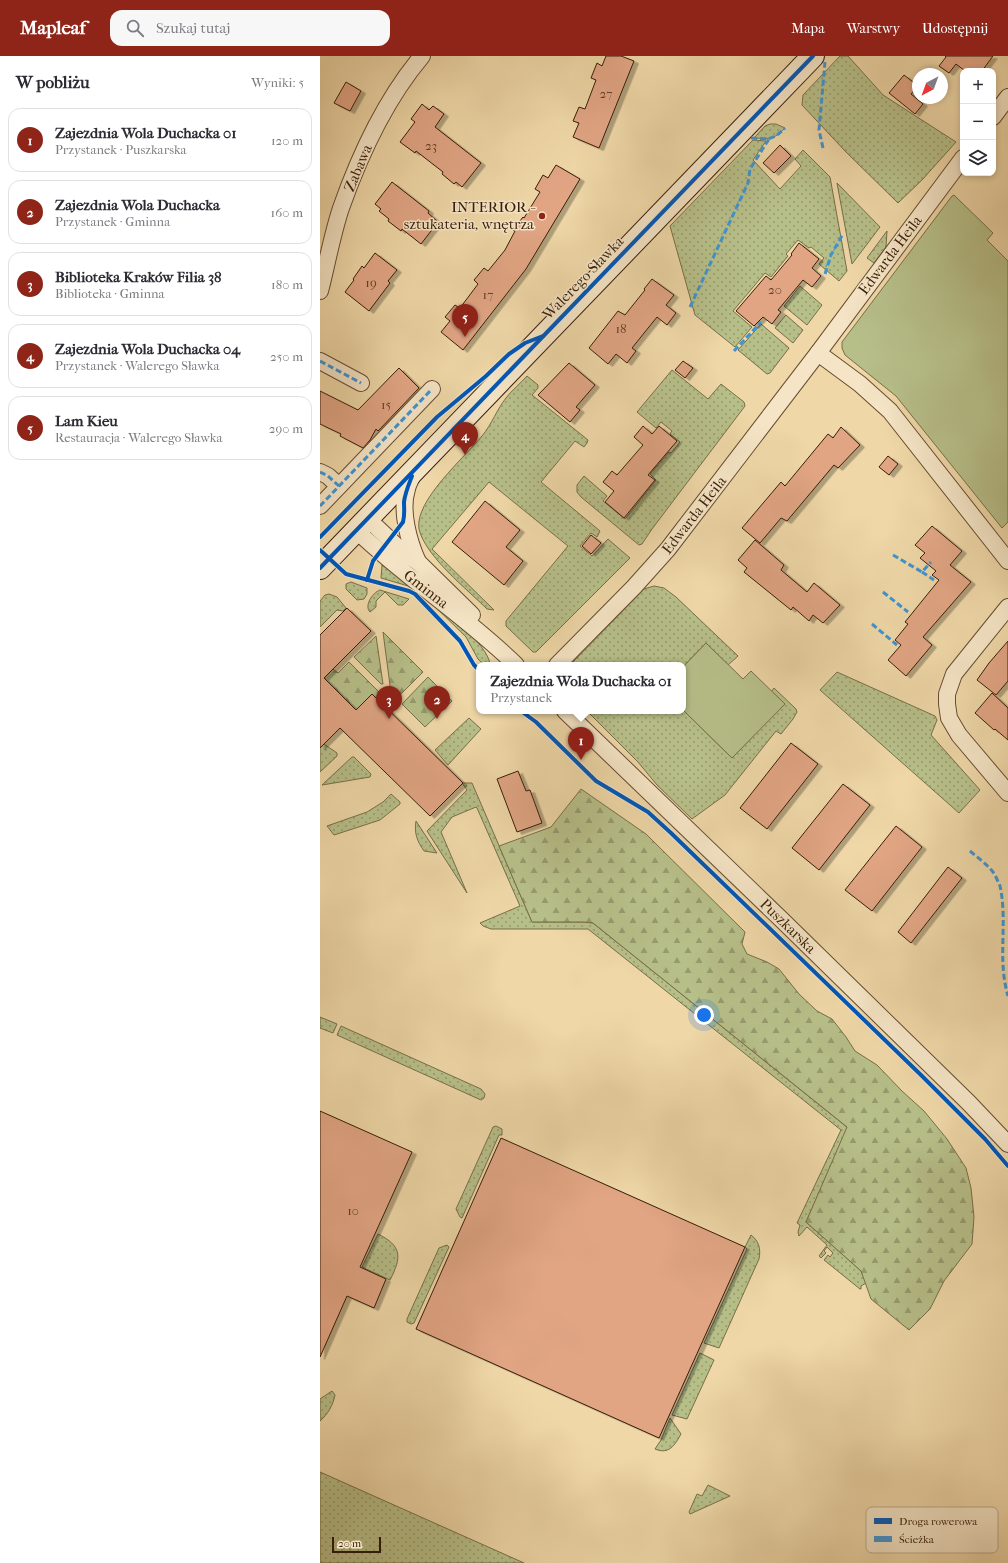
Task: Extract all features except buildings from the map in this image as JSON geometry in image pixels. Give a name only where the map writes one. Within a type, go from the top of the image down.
[{"type":"street","name":"Zabawa","points":[[320,291],[341,209],[366,146],[398,88],[422,56]]},
{"type":"street","name":"Walerego Sławka","points":[[320,568],[813,56]]},
{"type":"street","points":[[996,113],[1008,97]]},
{"type":"street","name":"Edwarda Heila","points":[[560,662],[634,587],[668,549],[818,353],[960,162]]},
{"type":"street","points":[[818,353],[860,384],[890,411],[1008,561]]},
{"type":"street","points":[[320,362],[361,383]]},
{"type":"street","points":[[320,506],[432,389]]},
{"type":"street","name":"Gminna","points":[[416,469],[406,490],[404,502],[406,527],[418,562]]},
{"type":"street","points":[[320,472],[328,476],[339,486]]},
{"type":"street","name":"Gminna","points":[[362,525],[418,562],[472,614],[497,646]]},
{"type":"street","name":"Gminna","points":[[362,525],[383,556],[497,646],[513,662]]},
{"type":"street","points":[[1008,606],[954,674],[947,694],[947,704],[949,718],[959,735],[1008,793]]},
{"type":"street","name":"Puszkarska","points":[[568,714],[969,1103],[1008,1144]]},
{"type":"green space","points":[[840,56],[848,56],[883,95],[956,142],[922,180],[898,203],[846,152],[802,105],[803,95]]},
{"type":"green space","points":[[776,124],[785,128],[771,138],[754,138],[765,126]]},
{"type":"green space","points":[[753,140],[766,141],[753,160],[780,189],[801,166],[795,159],[803,150],[830,177],[847,271],[839,281],[819,264],[824,258],[811,247],[809,248],[798,240],[786,254],[788,256],[771,277],[765,273],[733,311],[752,327],[735,347],[695,315],[670,226]]},
{"type":"green space","points":[[837,183],[880,227],[852,264]]},
{"type":"green space","points":[[954,195],[993,233],[987,240],[1008,261],[1008,522],[1002,528],[896,396],[845,355],[842,348],[842,342]]},
{"type":"green space","points":[[887,231],[886,247],[874,263],[867,258]]},
{"type":"green space","points":[[800,286],[822,305],[807,325],[784,306]]},
{"type":"green space","points":[[786,315],[803,330],[793,343],[775,328]]},
{"type":"green space","points":[[761,324],[789,348],[770,373],[767,374],[738,350]]},
{"type":"green space","points":[[672,370],[708,399],[721,384],[744,402],[745,406],[642,544],[639,545],[581,497],[577,492],[577,485],[584,476],[607,496],[603,501],[625,519],[656,480],[650,474],[680,442],[670,434],[672,431],[661,422],[656,428],[637,412]]},
{"type":"green space","points":[[527,376],[538,385],[538,388],[532,395],[588,440],[584,447],[575,441],[541,482],[600,531],[597,537],[591,533],[580,546],[592,556],[608,539],[630,558],[536,652],[533,652],[506,626],[506,621],[568,546],[489,482],[432,549],[494,610],[487,609],[448,572],[429,550],[419,529],[420,518],[424,506],[432,493],[453,467],[482,436],[506,398]]},
{"type":"green space","points":[[382,565],[415,588],[381,578]]},
{"type":"green space","points":[[351,582],[367,588],[367,594],[364,599],[357,600],[346,589],[346,584]]},
{"type":"green space","points":[[654,586],[664,588],[676,597],[738,656],[728,665],[706,643],[686,664],[686,662],[573,662],[644,589]]},
{"type":"green space","points":[[380,590],[409,599],[403,605],[398,605],[385,592],[376,601],[376,607],[370,612],[368,609],[368,603],[374,594]]},
{"type":"green space","points":[[418,590],[460,624],[471,635],[481,646],[489,662],[481,662],[478,659],[466,637]]},
{"type":"green space","points":[[329,594],[337,597],[346,608],[343,611],[337,610],[320,627],[320,601],[325,595]]},
{"type":"green space","points":[[383,632],[423,672],[396,699],[391,693]]},
{"type":"green space","points":[[376,636],[383,684],[381,684],[354,657]]},
{"type":"green space","points":[[706,643],[743,679],[751,671],[785,704],[732,758],[686,713],[686,664]]},
{"type":"green space","points":[[349,662],[388,701],[383,706],[356,710],[324,678],[333,669],[338,673]]},
{"type":"green space","points":[[837,672],[935,716],[937,720],[931,735],[980,790],[959,813],[820,690]]},
{"type":"green space","points":[[428,677],[452,701],[425,727],[402,704]]},
{"type":"green space","points":[[774,688],[796,709],[797,712],[793,719],[781,734],[776,731],[725,795],[692,819],[657,785],[638,762],[590,714],[686,713],[732,758],[784,704],[771,692]]},
{"type":"green space","points":[[469,718],[481,729],[448,765],[435,750]]},
{"type":"green space","points":[[324,744],[337,753],[337,756],[320,772],[320,748]]},
{"type":"green space","points":[[352,757],[354,757],[371,774],[370,777],[322,785]]},
{"type":"green space","points":[[462,783],[472,783],[532,922],[593,923],[848,1128],[806,1222],[861,1271],[866,1283],[861,1286],[861,1289],[824,1260],[828,1255],[830,1257],[833,1253],[827,1247],[824,1251],[826,1253],[821,1258],[819,1256],[827,1245],[807,1227],[799,1236],[798,1232],[800,1225],[797,1223],[841,1130],[588,929],[491,929],[483,926],[480,923],[520,906],[477,808],[476,807],[452,817],[441,832],[467,893],[427,831],[467,790]]},
{"type":"green space","points":[[581,789],[646,834],[745,932],[742,944],[747,954],[767,962],[779,969],[799,994],[817,1011],[832,1019],[855,1051],[877,1065],[924,1111],[947,1139],[966,1168],[971,1188],[974,1217],[972,1244],[944,1281],[930,1309],[909,1330],[871,1299],[861,1271],[806,1222],[847,1127],[593,923],[532,922],[499,846],[551,827]]},
{"type":"green space","points":[[391,794],[400,802],[400,804],[380,820],[334,835],[327,826],[367,812],[383,802]]},
{"type":"green space","points":[[416,821],[437,853],[424,851],[416,833]]},
{"type":"green space","points":[[320,1017],[337,1024],[333,1033],[320,1028]]},
{"type":"green space","points":[[341,1026],[481,1089],[485,1094],[484,1098],[481,1100],[337,1035]]},
{"type":"green space","points":[[496,1126],[502,1129],[502,1135],[499,1135],[462,1218],[456,1209],[493,1127]]},
{"type":"green space","points":[[378,1234],[392,1243],[398,1253],[397,1265],[390,1280],[362,1267]]},
{"type":"green space","points":[[751,1235],[759,1246],[759,1259],[719,1348],[704,1343],[747,1249],[745,1247]]},
{"type":"green space","points":[[447,1245],[449,1247],[414,1323],[411,1324],[407,1322],[407,1319],[439,1248]]},
{"type":"green space","points":[[700,1353],[714,1360],[687,1419],[672,1415]]},
{"type":"green space","points":[[332,1391],[335,1395],[333,1402],[328,1412],[320,1421],[320,1399]]},
{"type":"green space","points":[[670,1418],[681,1434],[671,1448],[660,1451],[655,1449],[661,1440]]},
{"type":"green space","points":[[320,1472],[524,1563],[320,1563]]},
{"type":"green space","points":[[708,1485],[730,1496],[690,1514],[689,1512],[697,1494],[702,1496]]},
{"type":"marked path","points":[[823,148],[819,130],[825,62]]},
{"type":"marked path","points":[[751,138],[770,138],[777,135],[785,128]]},
{"type":"marked path","points":[[690,307],[748,183],[750,169],[769,139]]},
{"type":"marked path","points":[[825,274],[831,255],[843,234]]},
{"type":"marked path","points":[[734,351],[761,322]]},
{"type":"marked path","points":[[320,361],[361,383]]},
{"type":"marked path","points":[[320,506],[432,389]]},
{"type":"marked path","points":[[320,472],[328,476],[339,486]]},
{"type":"marked path","points":[[893,555],[922,572],[931,562]]},
{"type":"marked path","points":[[922,572],[934,580]]},
{"type":"marked path","points":[[883,592],[908,612]]},
{"type":"marked path","points":[[872,624],[897,645]]},
{"type":"marked path","points":[[970,851],[991,869],[1000,886],[1003,913],[1003,968],[1008,996]]},
{"type":"cycle path","points":[[320,568],[813,56]]},
{"type":"cycle path","points":[[320,537],[437,417],[486,376],[509,354],[525,343],[543,336]]},
{"type":"cycle path","points":[[367,580],[373,561],[403,522],[404,502],[412,476]]},
{"type":"cycle path","points":[[320,550],[346,574],[409,591],[415,594],[460,641],[476,667]]},
{"type":"cycle path","points":[[525,714],[536,722],[596,781],[648,812],[671,833],[921,1075],[985,1139],[1008,1166]]},
{"type":"place","name":"INTERIOR - sztukateria, wnętrza","points":[[542,216]]},
{"type":"place","name":"Lam Kieu","points":[[465,337]]},
{"type":"place","name":"Zajezdnia Wola Duchacka 04","points":[[465,455]]},
{"type":"place","name":"Biblioteka Kraków Filia 38","points":[[389,719]]},
{"type":"place","name":"Zajezdnia Wola Duchacka","points":[[437,719]]},
{"type":"place","name":"Zajezdnia Wola Duchacka 01","points":[[581,760]]}]
